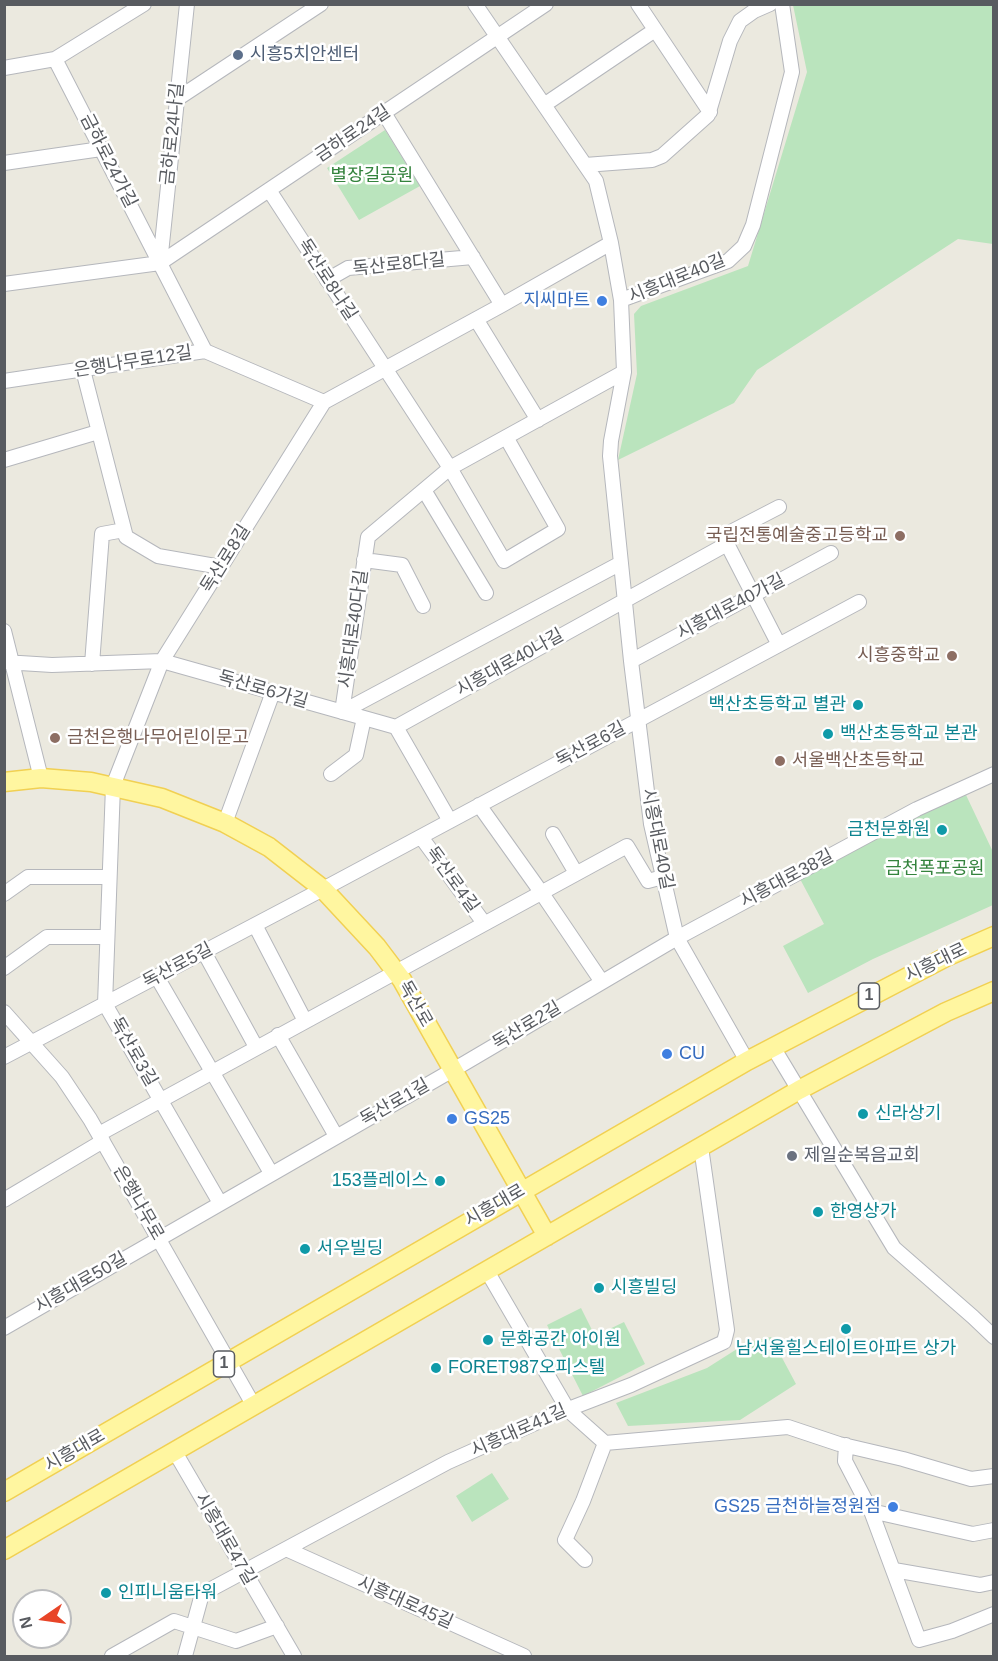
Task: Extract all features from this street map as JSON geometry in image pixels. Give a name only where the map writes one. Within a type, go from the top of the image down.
[{"type":"main road","name":"독산로","points":[[4,782],[41,778],[91,782],[162,798],[225,823],[268,847],[323,889],[377,947],[395,971],[546,1236]]},
{"type":"main road","name":"시흥대로","points":[[4,1492],[747,1061],[946,957],[993,936]]},
{"type":"main road","points":[[4,1550],[799,1090],[946,1012],[993,991]]},
{"type":"street","points":[[4,68],[55,59],[144,4]]},
{"type":"street","name":"금하로24나길","points":[[160,263],[187,4]]},
{"type":"street","points":[[177,99],[321,4]]},
{"type":"street","points":[[475,4],[596,181],[611,243],[621,300]]},
{"type":"street","name":"금하로24길","points":[[4,284],[160,263],[546,4]]},
{"type":"street","points":[[638,4],[710,112]]},
{"type":"street","points":[[585,165],[652,160],[662,156],[710,112],[730,41],[740,21],[770,4]]},
{"type":"street","name":"시흥대로40길","points":[[747,1061],[677,938],[663,877],[651,824],[631,661],[610,456],[624,372],[621,300],[728,261],[744,246],[753,225],[792,72],[782,4]]},
{"type":"street","points":[[544,105],[655,30]]},
{"type":"street","name":"금하로24가길","points":[[55,59],[160,263]]},
{"type":"street","name":"독산로8다길","points":[[384,113],[502,305]]},
{"type":"street","points":[[4,163],[102,149]]},
{"type":"street","name":"독산로8나길","points":[[269,190],[385,369]]},
{"type":"street","name":"독산로8길","points":[[105,1004],[113,786],[162,661],[324,402],[611,243]]},
{"type":"street","name":"독산로8다길","points":[[327,280],[348,268],[473,257]]},
{"type":"street","points":[[160,263],[205,351]]},
{"type":"street","points":[[476,319],[538,420]]},
{"type":"street","name":"은행나무로12길","points":[[4,381],[205,351],[324,402]]},
{"type":"street","points":[[385,369],[450,468],[504,561],[558,529],[506,438]]},
{"type":"street","points":[[82,370],[126,537],[158,556],[221,567]]},
{"type":"street","name":"시흥대로40다길","points":[[342,712],[368,537],[450,468],[624,372]]},
{"type":"street","points":[[4,460],[98,432]]},
{"type":"street","points":[[424,490],[486,593]]},
{"type":"street","points":[[779,645],[723,536],[780,507]]},
{"type":"street","points":[[92,664],[102,534],[124,530]]},
{"type":"street","points":[[625,599],[727,544]]},
{"type":"street","name":"시흥대로40가길","points":[[631,661],[831,553]]},
{"type":"street","points":[[364,560],[402,565],[423,606]]},
{"type":"street","name":"시흥대로40다길","points":[[342,712],[621,563]]},
{"type":"street","name":"시흥대로40나길","points":[[396,727],[625,599]]},
{"type":"street","name":"독산로6길","points":[[323,889],[859,602]]},
{"type":"street","points":[[4,631],[9,663],[41,778]]},
{"type":"street","name":"독산로6가길","points":[[9,663],[92,664],[162,661],[396,727]]},
{"type":"street","points":[[225,823],[273,692]]},
{"type":"street","points":[[330,774],[356,755],[364,718]]},
{"type":"street","points":[[396,727],[450,821]]},
{"type":"street","name":"시흥대로38길","points":[[677,938],[917,809],[993,774]]},
{"type":"street","points":[[479,805],[602,982]]},
{"type":"street","points":[[553,834],[576,873]]},
{"type":"street","name":"독산로4길","points":[[421,837],[484,923]]},
{"type":"street","name":"독산로4길","points":[[395,971],[627,846],[648,881],[663,877]]},
{"type":"street","points":[[4,894],[28,877],[109,877]]},
{"type":"street","name":"독산로5길","points":[[4,1057],[323,889]]},
{"type":"street","points":[[255,925],[305,1020]]},
{"type":"street","points":[[4,968],[47,937],[107,937]]},
{"type":"street","name":"독산로2길","points":[[453,1070],[677,938]]},
{"type":"street","points":[[204,952],[256,1047]]},
{"type":"street","name":"독산로3길","points":[[4,1200],[161,1100],[395,971]]},
{"type":"street","points":[[157,977],[272,1173]]},
{"type":"street","name":"독산로3길","points":[[105,1004],[161,1100]]},
{"type":"street","name":"은행나무로","points":[[4,1012],[62,1077],[101,1137],[254,1406]]},
{"type":"street","points":[[278,1035],[336,1136]]},
{"type":"street","points":[[773,1047],[894,1248],[974,1317],[993,1337]]},
{"type":"street","name":"독산로1길","points":[[158,1238],[453,1070]]},
{"type":"street","points":[[161,1100],[220,1203]]},
{"type":"street","name":"시흥대로41길","points":[[185,1656],[202,1594],[448,1462],[631,1385],[724,1342],[727,1330],[701,1147]]},
{"type":"street","name":"시흥대로50길","points":[[4,1328],[158,1238]]},
{"type":"street","points":[[487,1271],[568,1410],[605,1443],[788,1427],[971,1479],[993,1476]]},
{"type":"street","points":[[585,1560],[565,1540],[605,1443]]},
{"type":"street","points":[[846,1445],[846,1461],[871,1511],[919,1640],[952,1631],[993,1614]]},
{"type":"street","name":"시흥대로47길","points":[[174,1452],[294,1656]]},
{"type":"street","points":[[871,1511],[974,1534],[993,1530]]},
{"type":"street","name":"시흥대로45길","points":[[286,1549],[524,1656]]},
{"type":"street","points":[[894,1570],[980,1585],[993,1582]]},
{"type":"street","points":[[112,1656],[174,1621],[236,1641],[277,1626]]},
{"type":"green space","points":[[793,5],[993,5],[993,244],[958,239],[757,370],[734,403],[618,460],[637,374],[634,314],[641,306],[748,266],[807,72]]},
{"type":"green space","name":"별장길공원","points":[[385,130],[420,186],[359,220],[327,168]]},
{"type":"green space","name":"금천폭포공원","points":[[966,795],[993,852],[993,905],[873,959],[808,993],[783,946],[824,924],[799,877],[912,818]]},
{"type":"green space","points":[[581,1308],[595,1336],[624,1322],[645,1364],[583,1396],[547,1325]]},
{"type":"green space","points":[[771,1337],[796,1384],[740,1420],[628,1426],[616,1403],[707,1368],[748,1342]]},
{"type":"green space","points":[[492,1473],[509,1499],[472,1522],[456,1496]]},
{"type":"place","name":"시흥5치안센터","points":[[238,55]]},
{"type":"place","name":"지씨마트","points":[[602,301]]},
{"type":"place","name":"국립전통예술중고등학교","points":[[900,536]]},
{"type":"place","name":"시흥중학교","points":[[952,656]]},
{"type":"place","name":"백산초등학교 별관","points":[[858,705]]},
{"type":"place","name":"백산초등학교 본관","points":[[828,734]]},
{"type":"place","name":"금천은행나무어린이문고","points":[[55,738]]},
{"type":"place","name":"서울백산초등학교","points":[[780,761]]},
{"type":"place","name":"금천문화원","points":[[942,830]]},
{"type":"place","name":"CU","points":[[667,1054]]},
{"type":"place","name":"신라상기","points":[[863,1114]]},
{"type":"place","name":"GS25","points":[[452,1119]]},
{"type":"place","name":"제일순복음교회","points":[[792,1156]]},
{"type":"place","name":"153플레이스","points":[[440,1181]]},
{"type":"place","name":"한영상가","points":[[818,1212]]},
{"type":"place","name":"서우빌딩","points":[[305,1249]]},
{"type":"place","name":"시흥빌딩","points":[[599,1288]]},
{"type":"place","name":"남서울힐스테이트아파트 상가","points":[[846,1329]]},
{"type":"place","name":"문화공간 아이원","points":[[488,1340]]},
{"type":"place","name":"FORET987오피스텔","points":[[436,1368]]},
{"type":"place","name":"GS25 금천하늘정원점","points":[[893,1507]]},
{"type":"place","name":"인피니움타워","points":[[106,1593]]}]
